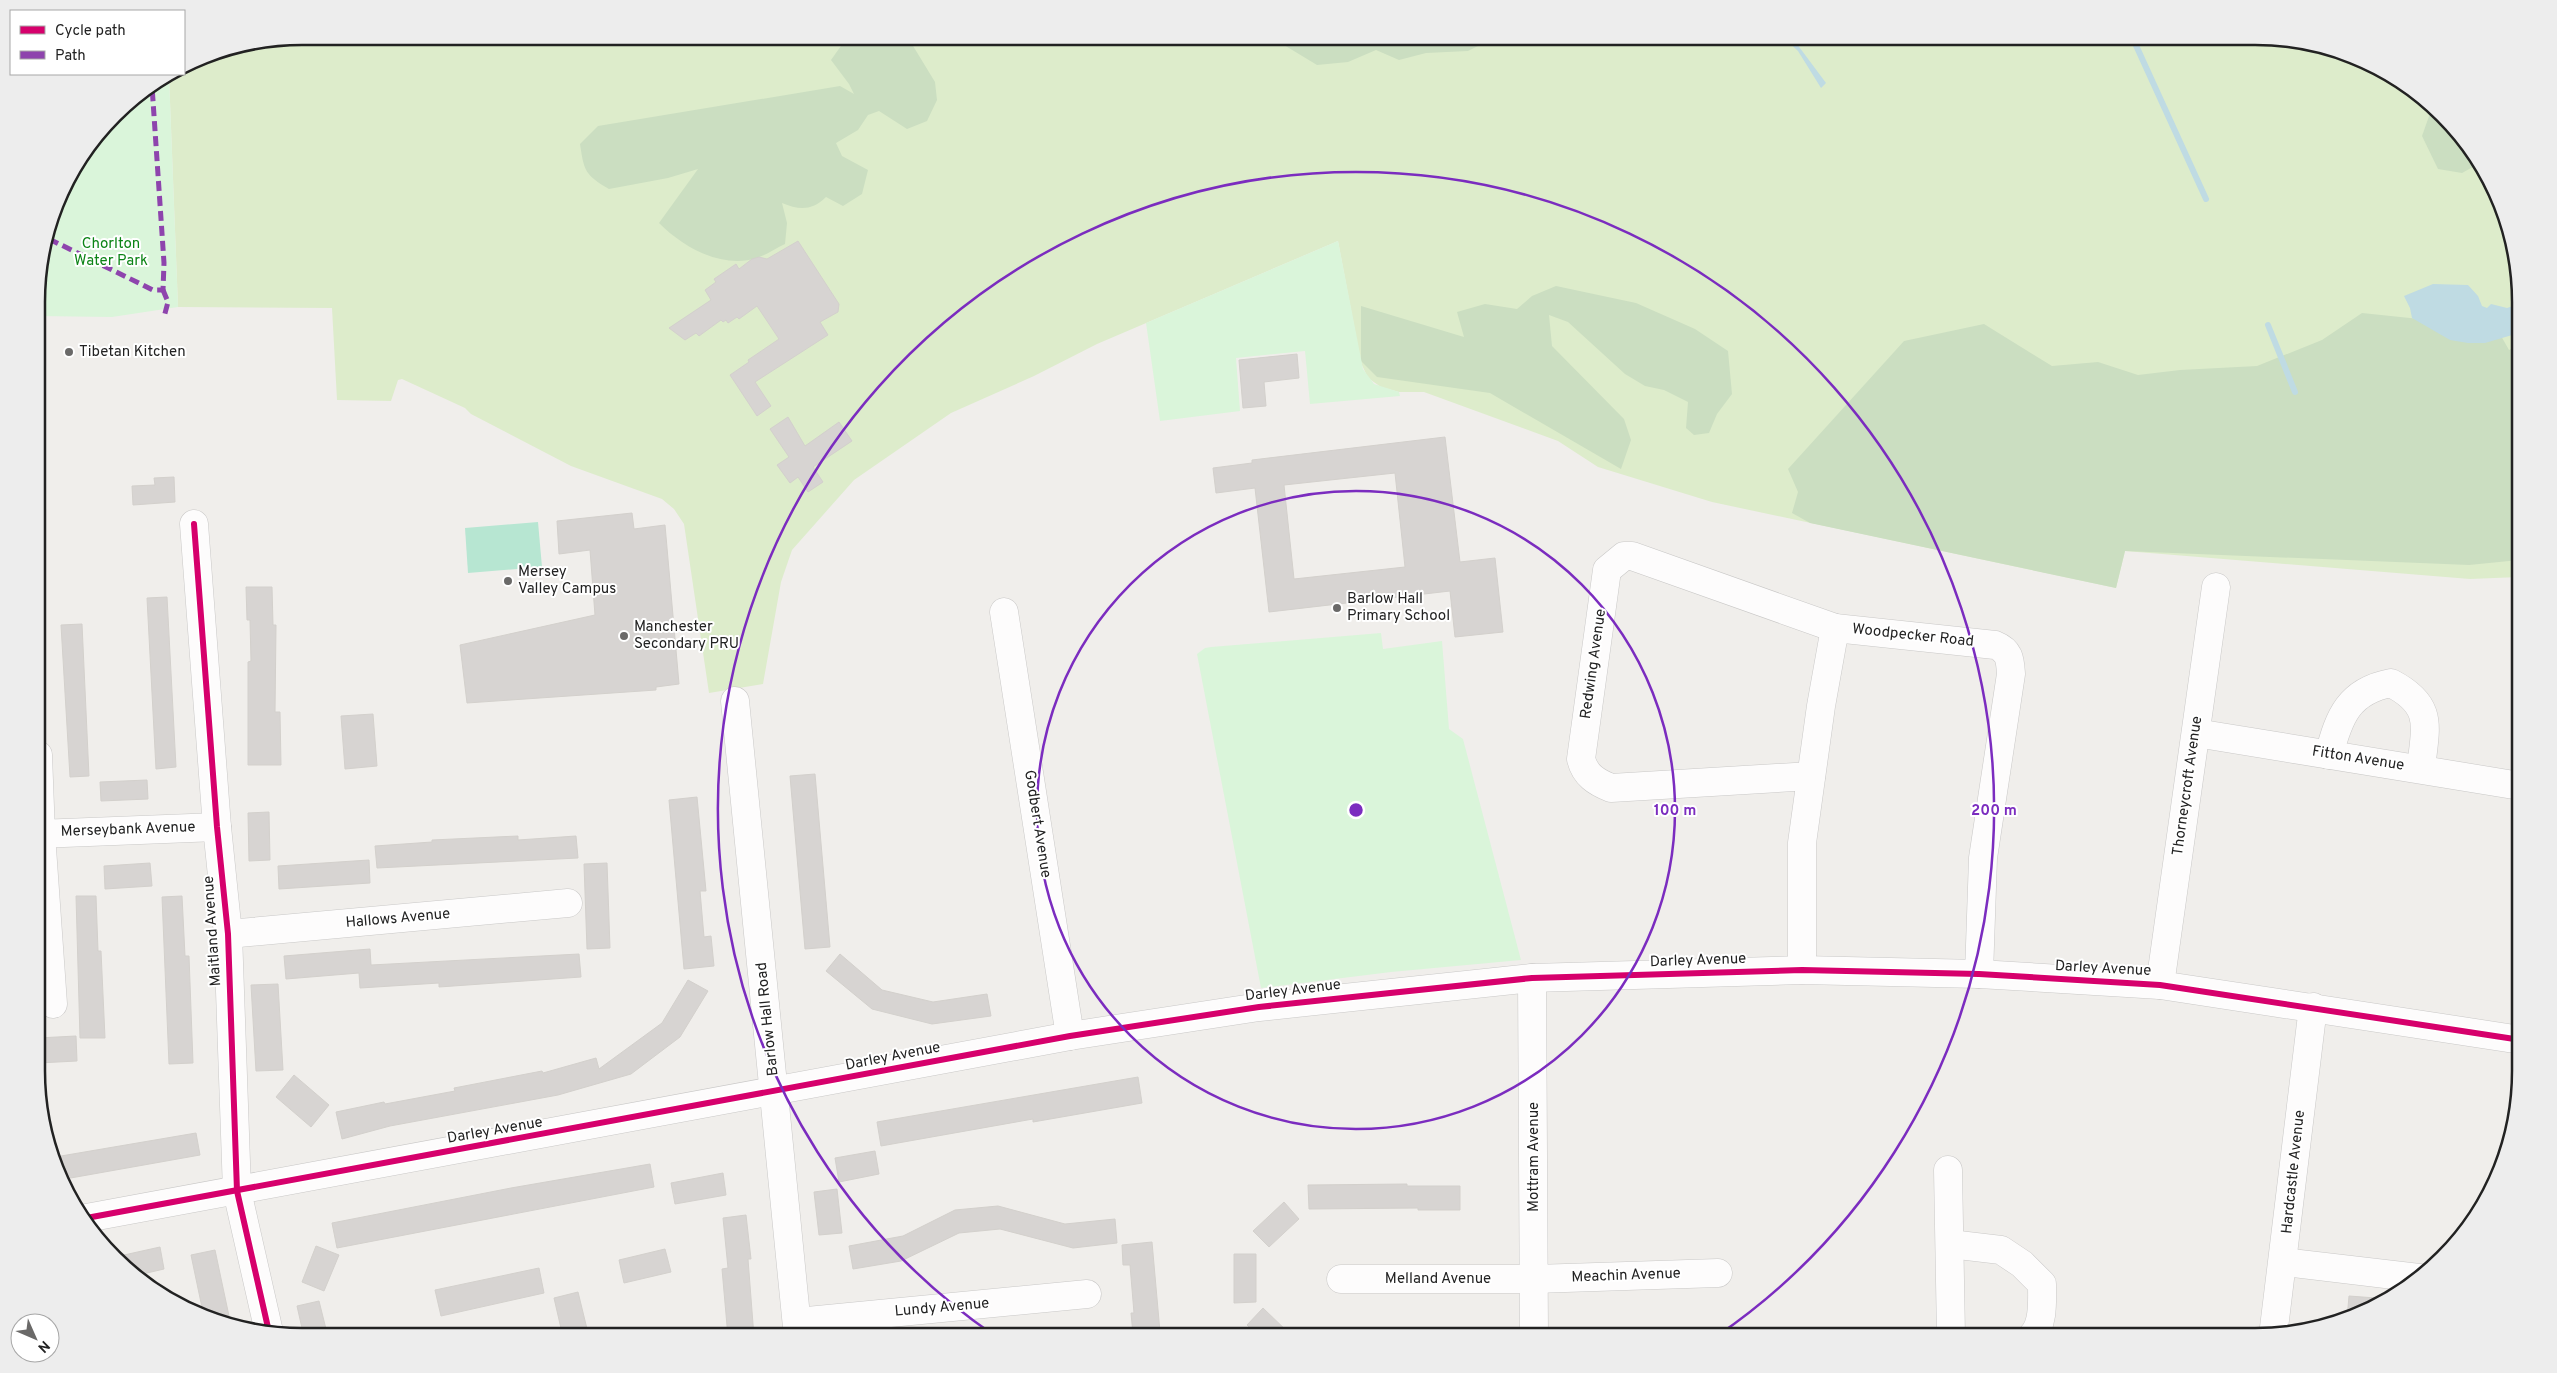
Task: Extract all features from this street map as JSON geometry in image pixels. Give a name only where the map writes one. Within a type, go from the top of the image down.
[{"type":"street","name":"Maitland Avenue","points":[[194,524],[228,934],[236,1191],[268,1326]]},
{"type":"street","name":"Redwing Avenue","points":[[1811,776],[1611,788],[1598,783],[1584,770],[1581,759],[1607,570],[1624,556],[1632,556],[1835,628]]},
{"type":"street","name":"Thorneycroft Avenue","points":[[2160,985],[2216,587]]},
{"type":"street","name":"Godbert Avenue","points":[[1004,612],[1070,1036]]},
{"type":"street","name":"Woodpecker Road","points":[[1802,970],[1802,843],[1835,628],[1995,645],[2004,649],[2010,658],[2012,674],[1983,858],[1979,974]]},
{"type":"street","points":[[2329,755],[2337,726],[2348,706],[2363,692],[2392,683],[2410,693],[2423,709],[2425,732],[2421,770]]},
{"type":"street","name":"Barlow Hall Road","points":[[735,701],[776,1092],[798,1328]]},
{"type":"street","name":"Fitton Avenue","points":[[2196,733],[2512,785]]},
{"type":"street","name":"Merseybank Avenue","points":[[45,834],[218,827]]},
{"type":"street","name":"Hallows Avenue","points":[[228,934],[568,903]]},
{"type":"street","points":[[45,907],[53,1004]]},
{"type":"street","name":"Darley Avenue","points":[[90,1217],[776,1092],[1070,1036],[1259,1007],[1532,978],[1802,970],[1979,974],[2160,985],[2512,1039]]},
{"type":"street","name":"Mottram Avenue","points":[[1532,978],[1534,1328]]},
{"type":"street","name":"Hardcastle Avenue","points":[[2274,1327],[2284,1262],[2313,1007]]},
{"type":"street","points":[[1948,1170],[1951,1328]]},
{"type":"street","points":[[1950,1244],[2001,1250],[2022,1264],[2042,1284],[2042,1308],[2038,1328]]},
{"type":"street","points":[[2284,1262],[2409,1277]]},
{"type":"street","name":"Meachin Avenue","points":[[1535,1279],[1718,1273]]},
{"type":"street","name":"Melland Avenue","points":[[1341,1279],[1535,1279]]},
{"type":"street","name":"Lundy Avenue","points":[[806,1328],[1087,1294]]},
{"type":"green space","points":[[302,45],[2255,45],[2289,47],[2322,54],[2369,71],[2412,98],[2437,120],[2459,145],[2486,188],[2503,235],[2510,268],[2512,302],[2512,577],[2470,579],[2125,551],[2116,588],[1712,502],[1598,467],[1558,441],[1424,392],[1399,392],[1381,387],[1368,378],[1361,363],[1338,241],[1097,344],[1034,376],[951,413],[854,480],[792,550],[781,582],[763,684],[709,693],[684,524],[674,509],[662,499],[571,466],[471,414],[465,408],[402,379],[398,380],[391,401],[337,400],[332,308],[178,307],[169,81],[180,75],[185,75],[188,71],[219,59],[268,47]]},
{"type":"green space","points":[[842,45],[912,45],[935,82],[937,100],[927,121],[907,129],[879,111],[868,115],[858,130],[836,143],[842,156],[868,170],[862,194],[843,206],[826,197],[816,205],[805,208],[782,203],[787,223],[785,244],[757,258],[730,261],[704,254],[679,240],[659,223],[698,169],[668,178],[609,189],[590,176],[587,171],[580,144],[598,126],[840,86],[854,94],[831,60]]},
{"type":"green space","points":[[1284,45],[1480,45],[1468,51],[1426,53],[1399,60],[1376,50],[1348,62],[1317,65]]},
{"type":"green space","name":"Chorlton Water Park","points":[[169,81],[178,307],[112,317],[45,316],[47,268],[54,235],[71,188],[98,145],[132,109]]},
{"type":"green space","points":[[2430,114],[2459,145],[2474,166],[2462,173],[2438,169],[2422,136]]},
{"type":"green space","points":[[1338,241],[1363,369],[1374,384],[1399,392],[1400,396],[1310,404],[1305,351],[1236,358],[1240,411],[1160,421],[1146,323]]},
{"type":"green space","points":[[1556,286],[1636,303],[1695,329],[1728,351],[1732,394],[1717,414],[1709,433],[1694,435],[1686,428],[1688,402],[1664,390],[1645,386],[1625,374],[1568,322],[1549,315],[1552,346],[1624,419],[1631,440],[1621,469],[1490,393],[1377,377],[1361,361],[1361,306],[1464,337],[1457,312],[1485,304],[1517,309],[1532,296]]},
{"type":"green space","points":[[2362,313],[2496,327],[2509,350],[2512,348],[2512,561],[2469,565],[2125,551],[2116,588],[1810,523],[1792,513],[1798,492],[1788,469],[1904,341],[1984,324],[2052,366],[2098,362],[2138,375],[2180,370],[2257,366],[2322,340]]},
{"type":"green space","points":[[538,522],[542,567],[468,573],[465,528]]},
{"type":"green space","points":[[1381,633],[1383,649],[1442,641],[1449,729],[1463,739],[1521,960],[1391,972],[1261,988],[1197,654],[1205,648],[1211,647]]},
{"type":"water","points":[[1792,45],[1798,45],[1826,83],[1821,88],[1798,51]]},
{"type":"water","points":[[2433,284],[2468,285],[2478,296],[2482,306],[2487,308],[2491,304],[2507,308],[2512,306],[2512,335],[2485,343],[2450,340],[2412,318],[2410,308],[2404,296]]},
{"type":"building","points":[[798,241],[839,304],[838,312],[820,322],[828,335],[755,382],[771,406],[757,416],[730,375],[779,339],[757,306],[739,319],[737,317],[728,323],[726,320],[723,322],[721,320],[699,336],[696,333],[685,340],[669,328],[711,300],[705,290],[716,282],[714,279],[736,264],[739,269],[752,259],[759,257],[767,259]]},
{"type":"building","points":[[1297,354],[1299,378],[1264,382],[1266,406],[1243,408],[1239,360]]},
{"type":"building","points":[[788,417],[805,446],[839,422],[852,441],[813,467],[823,482],[808,492],[798,477],[790,483],[777,465],[789,457],[770,429]]},
{"type":"building","points":[[1445,437],[1460,562],[1495,558],[1503,632],[1455,637],[1450,591],[1269,612],[1255,488],[1216,493],[1213,468],[1252,463],[1252,460]],"holes":[[[1395,473],[1405,567],[1294,579],[1284,485]]]},
{"type":"building","points":[[174,477],[175,502],[133,505],[132,486],[155,485],[154,478]]},
{"type":"building","points":[[632,513],[634,529],[665,525],[679,684],[656,687],[656,690],[467,703],[460,645],[595,615],[590,550],[559,554],[557,521]]},
{"type":"building","points":[[246,587],[272,587],[273,625],[276,625],[275,712],[280,712],[281,765],[248,765],[248,662],[251,661],[250,620],[247,620]]},
{"type":"building","points":[[167,597],[176,767],[156,769],[147,598]]},
{"type":"building","points":[[82,624],[89,776],[70,777],[61,625]]},
{"type":"building","points":[[373,714],[377,766],[345,769],[341,716]]},
{"type":"building","points":[[815,774],[830,947],[805,949],[790,776]]},
{"type":"building","points":[[147,780],[148,799],[101,801],[100,782]]},
{"type":"building","points":[[697,797],[706,891],[700,891],[704,937],[711,936],[714,966],[684,969],[669,800]]},
{"type":"building","points":[[269,812],[270,860],[249,861],[248,813]]},
{"type":"building","points":[[518,836],[518,840],[576,836],[578,858],[377,868],[375,846],[432,842],[432,840]]},
{"type":"building","points":[[369,860],[370,883],[279,889],[278,866]]},
{"type":"building","points":[[150,863],[152,886],[105,889],[104,866]]},
{"type":"building","points":[[607,863],[610,948],[587,949],[584,864]]},
{"type":"building","points":[[76,896],[96,896],[98,951],[101,951],[105,1038],[80,1038]]},
{"type":"building","points":[[182,896],[185,956],[189,956],[193,1063],[169,1064],[162,897]]},
{"type":"building","points":[[370,949],[371,965],[579,954],[581,977],[439,987],[439,983],[360,988],[359,973],[286,979],[284,956]]},
{"type":"building","points":[[840,954],[882,990],[933,1002],[987,994],[991,1016],[932,1024],[872,1009],[826,971]]},
{"type":"building","points":[[688,980],[708,991],[680,1037],[631,1074],[558,1095],[390,1126],[342,1139],[336,1112],[384,1102],[385,1104],[455,1091],[454,1088],[542,1071],[543,1073],[596,1058],[599,1069],[662,1023]]},
{"type":"building","points":[[278,984],[283,1070],[256,1071],[251,985]]},
{"type":"building","points":[[76,1036],[77,1061],[45,1063],[45,1038]]},
{"type":"building","points":[[294,1075],[329,1105],[311,1127],[276,1097]]},
{"type":"building","points":[[1138,1077],[1142,1103],[1033,1122],[1033,1119],[881,1146],[877,1122]]},
{"type":"building","points":[[196,1133],[200,1155],[68,1178],[61,1156]]},
{"type":"building","points":[[875,1151],[879,1174],[839,1182],[835,1158]]},
{"type":"building","points":[[650,1164],[654,1187],[337,1248],[332,1223],[511,1188]]},
{"type":"building","points":[[723,1173],[726,1195],[675,1204],[671,1183]]},
{"type":"building","points":[[1407,1184],[1407,1186],[1460,1186],[1460,1210],[1418,1210],[1418,1208],[1309,1209],[1308,1185]]},
{"type":"building","points":[[837,1189],[842,1233],[819,1235],[814,1192]]},
{"type":"building","points":[[1284,1202],[1299,1219],[1269,1247],[1253,1231]]},
{"type":"building","points":[[998,1206],[1065,1224],[1115,1219],[1117,1243],[1073,1248],[1000,1229],[959,1233],[901,1261],[853,1269],[849,1246],[903,1236],[955,1210]]},
{"type":"building","points":[[746,1215],[751,1259],[748,1259],[753,1328],[727,1328],[722,1269],[728,1268],[723,1218]]},
{"type":"building","points":[[1152,1242],[1160,1328],[1132,1328],[1131,1313],[1134,1313],[1130,1265],[1123,1265],[1122,1245]]},
{"type":"building","points":[[316,1246],[339,1255],[324,1291],[302,1282]]},
{"type":"building","points":[[160,1247],[164,1269],[144,1274],[123,1255]]},
{"type":"building","points":[[665,1249],[671,1272],[624,1283],[619,1260]]},
{"type":"building","points":[[215,1250],[229,1316],[202,1308],[191,1255]]},
{"type":"building","points":[[1234,1254],[1256,1254],[1256,1302],[1234,1303]]},
{"type":"building","points":[[539,1268],[544,1293],[441,1316],[435,1290]]},
{"type":"building","points":[[578,1292],[587,1328],[561,1328],[554,1298]]},
{"type":"building","points":[[2349,1296],[2376,1298],[2369,1302],[2348,1310]]},
{"type":"building","points":[[319,1301],[326,1328],[302,1328],[297,1306]]},
{"type":"building","points":[[1263,1308],[1284,1328],[1250,1328],[1247,1325]]},
{"type":"waterway","points":[[2136,45],[2206,199]]},
{"type":"waterway","points":[[2268,325],[2295,392]]},
{"type":"marked path","points":[[53,241],[153,290],[163,290],[164,263],[152,93]]},
{"type":"marked path","points":[[163,290],[168,302],[164,317]]},
{"type":"cycle path","points":[[194,524],[217,827],[228,934],[237,1191],[268,1326]]},
{"type":"cycle path","points":[[90,1217],[1070,1036],[1259,1007],[1532,978],[1802,970],[1979,974],[2160,985],[2512,1039]]},
{"type":"place","name":"Tibetan Kitchen","points":[[69,352]]},
{"type":"place","name":"Mersey Valley Campus","points":[[508,581]]},
{"type":"place","name":"Barlow Hall Primary School","points":[[1337,608]]},
{"type":"place","name":"Manchester Secondary PRU","points":[[624,636]]}]
